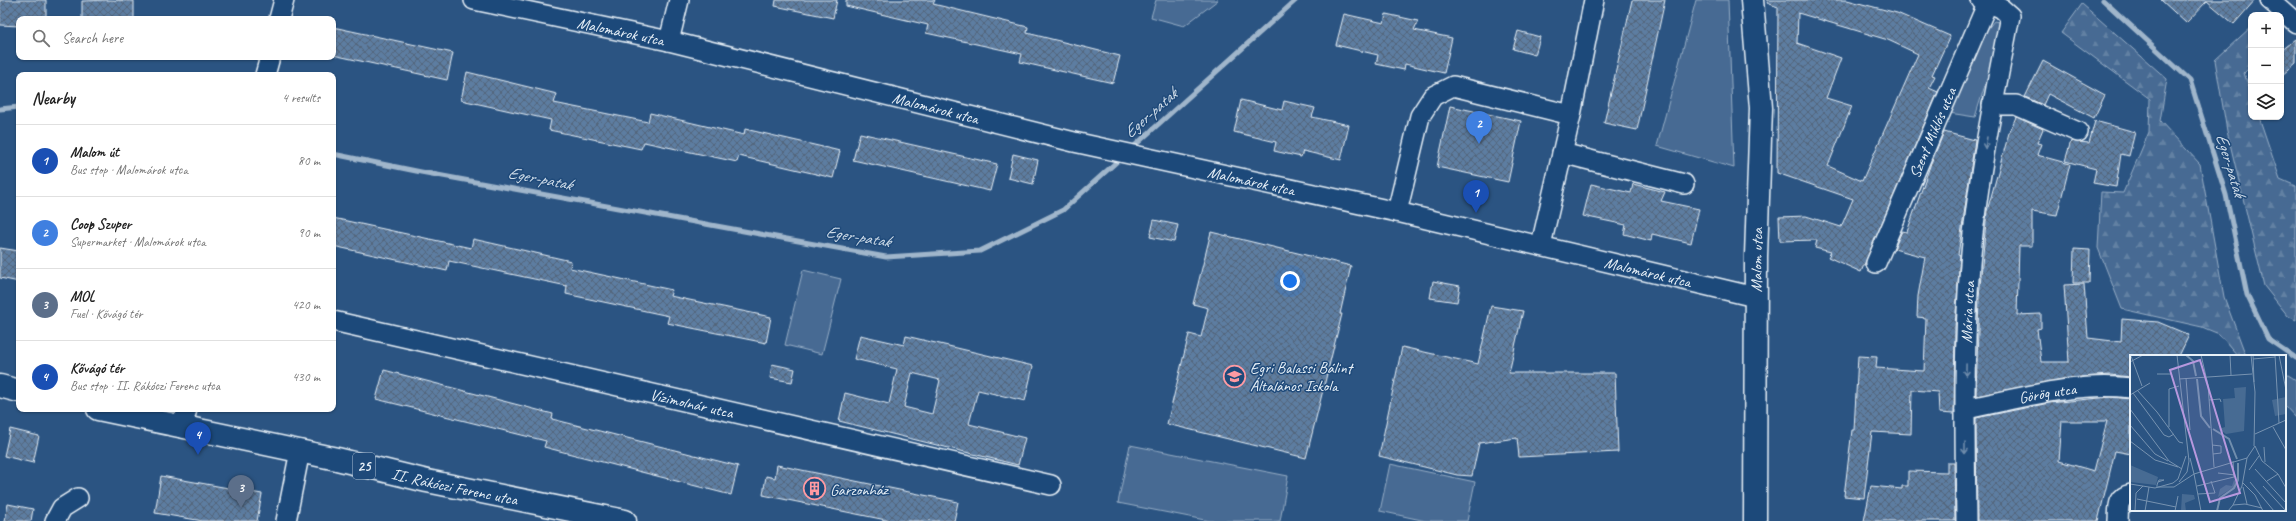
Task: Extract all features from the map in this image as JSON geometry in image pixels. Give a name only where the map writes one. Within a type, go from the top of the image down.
[{"type":"main road","name":"Malom utca","points":[[1752,0],[1761,108],[1755,297],[1755,521]]},
{"type":"main road","points":[[0,386],[16,390]]},
{"type":"main road","name":"II. Rákóczi Ferenc utca","points":[[127,412],[185,418],[300,452],[428,481],[624,521]]},
{"type":"street","points":[[280,16],[284,0]]},
{"type":"street","name":"Malomárok utca","points":[[474,0],[670,41],[1078,142],[1397,212],[1755,297]]},
{"type":"street","points":[[670,41],[679,0]]},
{"type":"street","points":[[1541,245],[1571,115],[1594,0]]},
{"type":"street","points":[[2270,0],[2296,24]]},
{"type":"street","name":"Mária utca","points":[[1966,521],[1966,327],[1970,263],[1992,105],[2010,16],[1985,1]]},
{"type":"street","name":"Szent Miklós utca","points":[[1876,263],[1985,1]]},
{"type":"street","points":[[266,72],[269,60]]},
{"type":"street","points":[[1397,212],[1420,116],[1433,96],[1453,86],[1571,115]]},
{"type":"street","points":[[1992,105],[2016,105],[2078,132]]},
{"type":"street","points":[[1562,153],[1684,184]]},
{"type":"street","name":"Vízimolnár utca","points":[[336,322],[1050,484]]},
{"type":"street","name":"Görög utca","points":[[1965,409],[2065,390],[2120,387],[2130,388]]},
{"type":"street","points":[[286,521],[300,452]]},
{"type":"street","points":[[2118,521],[2119,501],[2124,495],[2130,494]]},
{"type":"street","points":[[55,521],[62,508],[78,498]]},
{"type":"green space","points":[[1156,0],[1218,0],[1184,26],[1151,17]]},
{"type":"green space","points":[[1696,0],[1728,0],[1734,168],[1657,146]]},
{"type":"green space","points":[[2082,4],[2167,79],[2160,121],[2200,164],[2224,297],[2246,355],[2237,355],[2219,334],[2202,327],[2122,309],[2098,248],[2101,192],[2123,193],[2149,132],[2150,99],[2061,33]]},
{"type":"green space","points":[[1994,21],[2003,23],[2002,31],[1975,117],[1949,113],[1986,31]]},
{"type":"green space","points":[[2248,30],[2248,69],[2244,73],[2248,84],[2248,120],[2260,120],[2280,179],[2296,186],[2296,320],[2288,316],[2264,286],[2227,131],[2215,60]]},
{"type":"green space","points":[[803,270],[841,279],[822,354],[785,345]]},
{"type":"green space","points":[[2286,374],[2296,380],[2296,418],[2286,407]]},
{"type":"green space","points":[[1130,445],[1288,476],[1280,521],[1210,521],[1118,503]]},
{"type":"green space","points":[[1390,464],[1475,482],[1467,521],[1426,521],[1380,511]]},
{"type":"building","points":[[0,0],[46,0],[46,16],[16,16],[16,26],[0,25]]},
{"type":"building","points":[[776,0],[837,0],[833,18],[775,6]]},
{"type":"building","points":[[846,0],[935,0],[933,4],[1028,27],[1027,33],[1120,56],[1113,83],[1020,62],[1022,54],[926,33],[928,25],[846,6]]},
{"type":"building","points":[[1632,0],[1665,0],[1637,130],[1604,123]]},
{"type":"building","points":[[1768,0],[1847,0],[1897,13],[1950,36],[1932,75],[1935,76],[1929,88],[1938,92],[1861,272],[1828,257],[1831,252],[1815,248],[1817,240],[1780,241],[1779,217],[1806,216],[1841,227],[1853,199],[1777,173],[1778,7],[1767,3]],"holes":[[[1798,13],[1888,40],[1918,54],[1862,181],[1828,166],[1852,106],[1826,98],[1841,58],[1797,43]]]},
{"type":"building","points":[[2161,0],[2255,0],[2234,24],[2207,1],[2186,23]]},
{"type":"building","points":[[82,1],[134,1],[134,16],[82,16]]},
{"type":"building","points":[[1344,14],[1384,23],[1386,14],[1418,21],[1414,30],[1452,38],[1444,73],[1405,64],[1404,70],[1376,64],[1378,55],[1336,45]]},
{"type":"building","points":[[336,28],[453,53],[447,80],[336,56]]},
{"type":"building","points":[[1518,31],[1540,37],[1535,55],[1513,49]]},
{"type":"building","points":[[2296,39],[2296,63],[2284,73],[2284,49]]},
{"type":"building","points":[[2043,61],[2105,95],[2094,118],[2048,94],[2043,105],[2025,97]]},
{"type":"building","points":[[467,72],[557,94],[554,103],[648,122],[650,113],[744,135],[745,129],[840,151],[833,178],[739,156],[737,162],[644,142],[641,149],[549,130],[551,120],[461,100]]},
{"type":"building","points":[[1241,100],[1282,110],[1284,101],[1315,108],[1312,117],[1349,125],[1341,160],[1303,151],[1301,157],[1274,151],[1276,142],[1234,132]]},
{"type":"building","points":[[1450,106],[1521,121],[1508,182],[1437,167]]},
{"type":"building","points":[[2016,117],[2043,129],[2037,143],[2041,144],[2037,155],[2070,164],[2057,215],[2032,211],[2032,246],[2019,246],[2017,315],[2041,314],[2041,328],[2037,329],[2041,362],[2069,362],[2064,285],[2084,284],[2088,338],[2121,342],[2122,319],[2158,322],[2189,335],[2179,355],[2130,355],[2130,377],[2110,375],[2068,378],[1976,396],[1979,297],[1987,211],[2009,133]]},
{"type":"building","points":[[2095,121],[2135,132],[2129,156],[2121,154],[2116,187],[2093,183],[2096,169],[2065,161],[2071,141],[2089,143]]},
{"type":"building","points":[[1944,132],[1975,140],[1958,255],[1960,256],[1955,327],[1954,414],[1939,413],[1938,392],[1912,390],[1911,434],[1872,432],[1864,498],[1844,496],[1852,430],[1854,430],[1858,356],[1877,357],[1876,368],[1924,371],[1926,318],[1917,317],[1918,296],[1925,257],[1894,249],[1902,231],[1907,232],[1931,163]]},
{"type":"building","points":[[860,133],[997,164],[990,191],[853,160]]},
{"type":"building","points":[[1013,154],[1038,160],[1033,184],[1008,178]]},
{"type":"building","points":[[1591,184],[1631,193],[1633,184],[1665,192],[1661,201],[1699,209],[1691,243],[1652,234],[1651,241],[1624,234],[1626,225],[1583,216]]},
{"type":"building","points":[[336,219],[471,248],[473,239],[571,261],[570,268],[672,290],[670,296],[771,317],[766,343],[667,323],[669,316],[566,294],[567,286],[449,261],[447,271],[336,247]]},
{"type":"building","points":[[1154,220],[1178,225],[1174,242],[1150,237]]},
{"type":"building","points":[[1211,232],[1351,266],[1340,314],[1342,314],[1306,458],[1167,424],[1189,334],[1201,337],[1208,308],[1193,304]]},
{"type":"building","points":[[0,248],[16,251],[16,281],[0,278]]},
{"type":"building","points":[[2074,249],[2090,250],[2089,283],[2073,283]]},
{"type":"building","points":[[1433,281],[1460,286],[1457,302],[1430,298]]},
{"type":"building","points":[[1491,306],[1523,311],[1509,373],[1615,373],[1618,452],[1519,457],[1517,438],[1479,443],[1472,476],[1457,475],[1379,456],[1402,347],[1478,364]]},
{"type":"building","points":[[860,335],[904,345],[906,336],[1033,366],[1025,401],[978,390],[969,424],[1025,438],[1018,465],[839,421],[845,393],[889,404],[897,369],[854,359]],"holes":[[[912,373],[940,380],[932,414],[904,407]]]},
{"type":"building","points":[[772,364],[795,369],[792,382],[770,378]]},
{"type":"building","points":[[384,370],[553,414],[552,419],[738,466],[731,495],[544,447],[546,441],[376,399]]},
{"type":"building","points":[[2110,397],[2130,399],[2130,454],[2115,451],[2098,521],[1977,521],[1976,418],[2049,403]],"holes":[[[2062,421],[2107,421],[2094,471],[2059,461]]]},
{"type":"building","points":[[10,429],[39,436],[33,463],[4,456]]},
{"type":"building","points":[[1947,463],[1954,463],[1955,521],[1864,521],[1871,486],[1902,489],[1902,486],[1908,486],[1908,471],[1947,472]]},
{"type":"building","points":[[777,465],[958,502],[954,521],[891,521],[763,495],[766,476],[775,478]]},
{"type":"building","points":[[161,476],[262,494],[257,521],[203,521],[155,513]]},
{"type":"building","points":[[8,504],[33,509],[31,521],[5,521]]},
{"type":"waterway","name":"Eger-patak","points":[[1131,149],[1296,0]]},
{"type":"waterway","name":"Eger-patak","points":[[2103,0],[2190,80],[2226,195],[2247,295],[2268,339],[2296,358]]},
{"type":"waterway","name":"Eger-patak","points":[[0,109],[16,107]]},
{"type":"waterway","name":"Eger-patak","points":[[336,155],[421,172],[886,257],[980,251],[1063,210],[1122,157]]},
{"type":"place","name":"Coop Szuper","points":[[1479,144]]},
{"type":"place","name":"Malom út","points":[[1476,213]]},
{"type":"place","name":"Egri Balassi Bálint Általános Iskola","points":[[1235,376]]},
{"type":"place","name":"Kővágó tér","points":[[198,455]]},
{"type":"place","name":"Garzonház","points":[[814,489]]},
{"type":"place","name":"MOL","points":[[241,508]]}]
